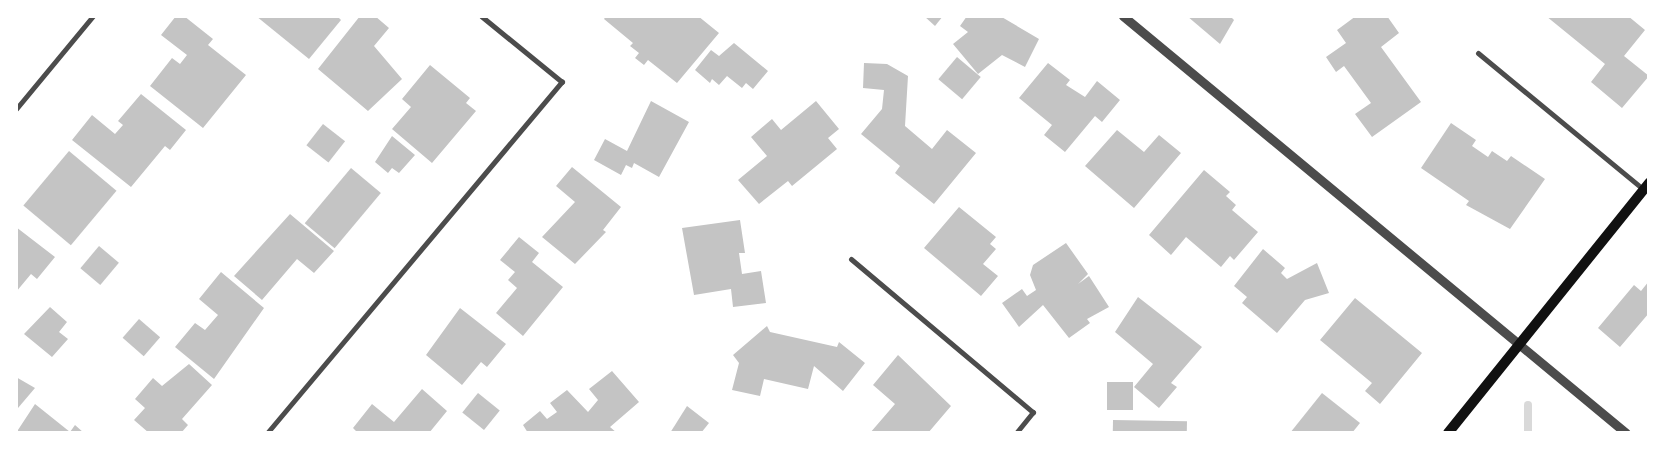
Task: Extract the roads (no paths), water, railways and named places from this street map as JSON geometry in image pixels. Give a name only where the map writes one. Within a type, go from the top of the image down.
[{"type":"main road","points":[[1448,433],[1522,346],[1646,186]]},
{"type":"street","points":[[16,109],[93,16]]},
{"type":"street","points":[[267,433],[562,82],[481,16]]},
{"type":"street","points":[[1123,16],[1626,433]]},
{"type":"street","points":[[1478,53],[1646,186]]},
{"type":"street","points":[[851,259],[1033,412],[1016,433]]},
{"type":"waterway","points":[[1528,405],[1528,433]]}]
